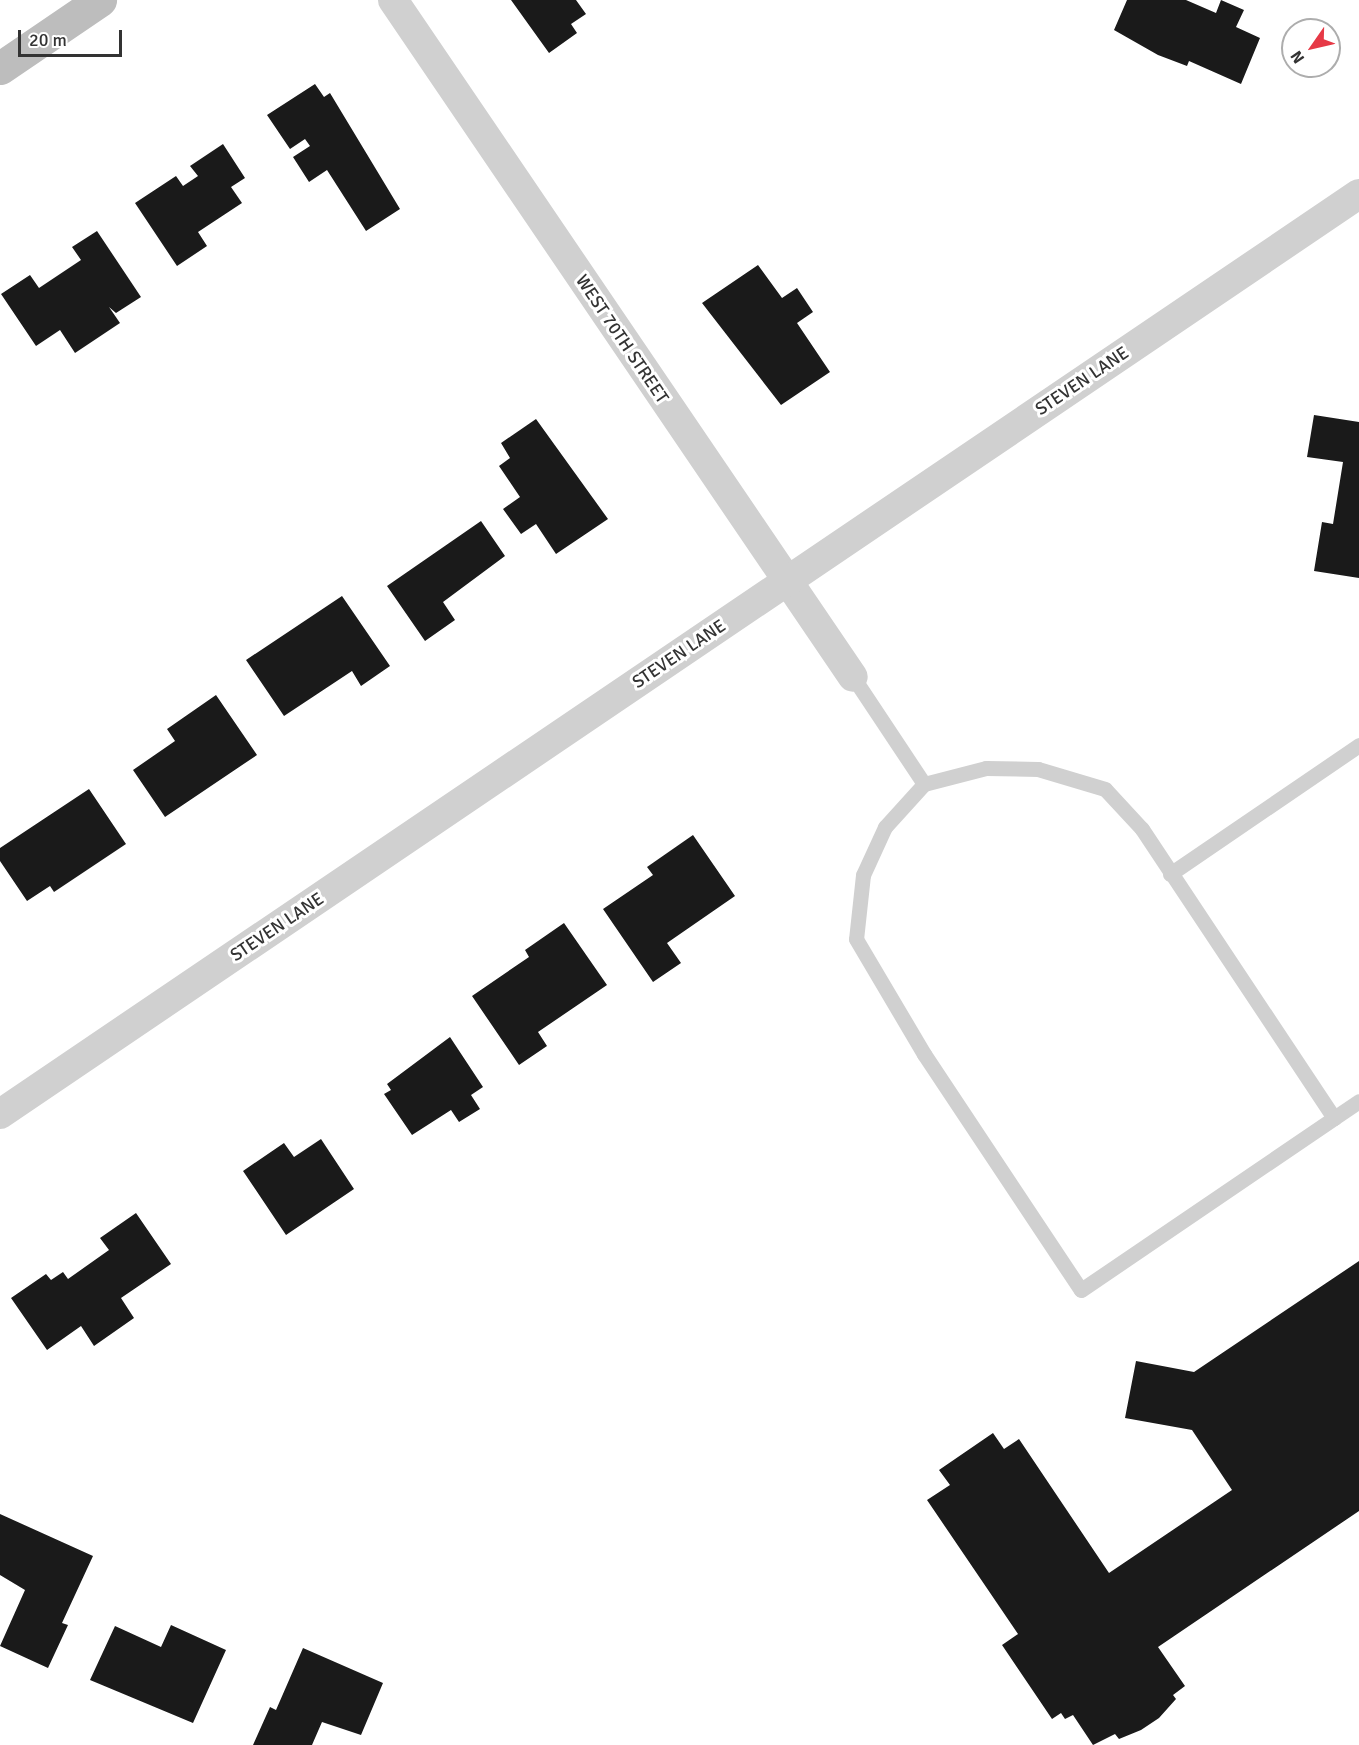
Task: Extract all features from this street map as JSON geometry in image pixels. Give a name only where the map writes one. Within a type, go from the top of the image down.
[{"type":"street","points":[[0,68],[100,0]]},
{"type":"street","name":"WEST 70TH STREET","points":[[393,0],[786,582],[853,677]]},
{"type":"street","name":"STEVEN LANE","points":[[0,1114],[1359,194]]},
{"type":"lane","points":[[853,677],[924,784]]},
{"type":"lane","points":[[1170,874],[1359,745]]},
{"type":"lane","points":[[1334,1118],[1142,829],[1105,789],[1038,769],[986,768],[924,784],[880,836],[863,875],[856,939],[924,1054],[1081,1290],[1334,1118],[1359,1101]]},
{"type":"building","points":[[511,0],[576,0],[586,14],[571,24],[577,33],[549,53]]},
{"type":"building","points":[[1127,0],[1186,0],[1216,13],[1221,0],[1244,10],[1236,27],[1260,38],[1241,84],[1189,61],[1187,66],[1158,55],[1114,30]]},
{"type":"building","points":[[315,84],[324,97],[330,93],[400,209],[366,231],[327,170],[309,182],[293,157],[310,146],[305,139],[290,149],[267,115]]},
{"type":"building","points":[[223,144],[245,178],[231,187],[242,203],[198,232],[207,246],[177,266],[135,203],[176,176],[183,186],[198,176],[190,166]]},
{"type":"building","points":[[97,231],[141,297],[116,313],[109,307],[120,323],[75,353],[60,330],[36,346],[1,294],[30,275],[39,288],[81,260],[72,247]]},
{"type":"building","points":[[758,265],[782,298],[797,288],[813,312],[797,323],[830,372],[781,405],[702,303]]},
{"type":"building","points":[[1314,415],[1359,422],[1359,578],[1314,571],[1322,522],[1333,524],[1343,462],[1307,457]]},
{"type":"building","points":[[536,419],[608,519],[556,554],[536,524],[521,534],[503,509],[520,497],[499,466],[510,458],[501,443]]},
{"type":"building","points":[[481,521],[505,556],[443,602],[455,620],[425,641],[387,586]]},
{"type":"building","points":[[342,596],[390,666],[361,686],[352,671],[284,716],[246,660]]},
{"type":"building","points":[[216,695],[257,755],[165,817],[133,770],[175,741],[167,729]]},
{"type":"building","points":[[89,789],[126,844],[54,892],[50,886],[27,901],[0,861],[0,848]]},
{"type":"building","points":[[693,835],[735,896],[667,943],[681,963],[653,982],[603,909],[653,875],[647,867]]},
{"type":"building","points":[[564,923],[607,985],[538,1032],[547,1046],[519,1065],[472,996],[529,957],[525,950]]},
{"type":"building","points":[[450,1037],[483,1087],[471,1095],[480,1109],[459,1122],[451,1110],[412,1135],[384,1094],[391,1090],[387,1084]]},
{"type":"building","points":[[321,1139],[354,1189],[286,1235],[243,1171],[284,1143],[294,1157]]},
{"type":"building","points":[[136,1213],[171,1264],[121,1298],[134,1318],[94,1346],[81,1326],[47,1350],[11,1298],[46,1274],[51,1280],[63,1272],[68,1279],[109,1250],[100,1238]]},
{"type":"building","points":[[1359,1261],[1359,1511],[1158,1647],[1185,1686],[1173,1695],[1176,1699],[1159,1718],[1141,1730],[1119,1739],[1115,1734],[1093,1745],[1073,1715],[1065,1719],[1061,1713],[1052,1719],[1002,1645],[1018,1634],[927,1500],[950,1485],[939,1470],[993,1433],[1004,1449],[1019,1439],[1109,1573],[1232,1490],[1192,1430],[1125,1418],[1136,1361],[1194,1372]]},
{"type":"building","points":[[0,1514],[93,1556],[62,1623],[68,1625],[48,1668],[0,1646],[25,1590],[0,1575]]},
{"type":"building","points":[[171,1625],[226,1650],[193,1723],[90,1680],[115,1626],[161,1647]]},
{"type":"building","points":[[303,1648],[383,1683],[361,1735],[322,1722],[312,1745],[253,1745],[270,1707],[276,1710]]}]
